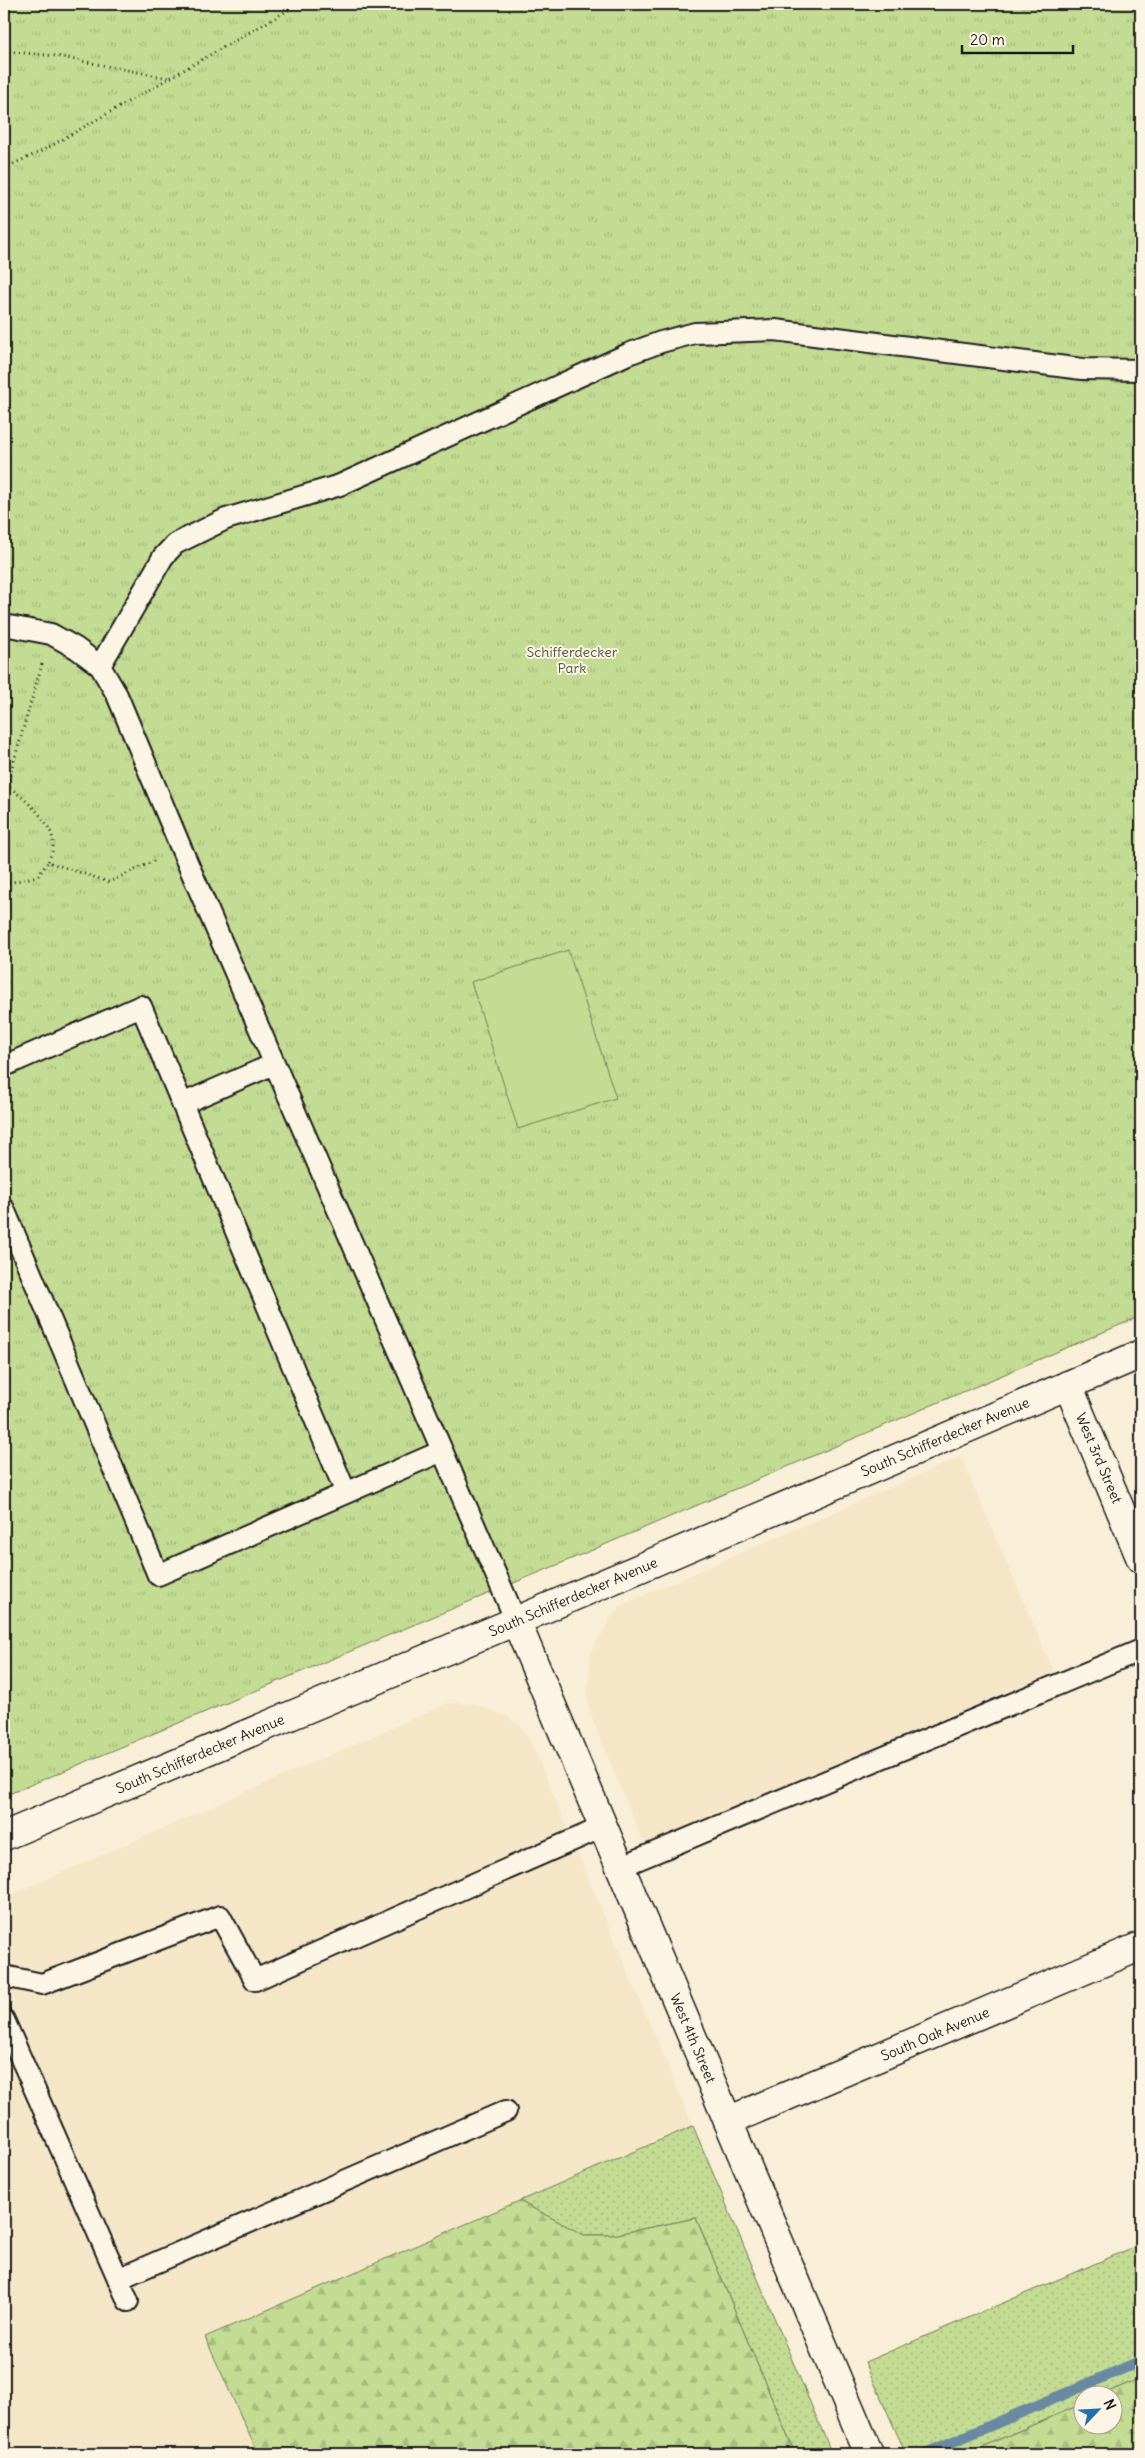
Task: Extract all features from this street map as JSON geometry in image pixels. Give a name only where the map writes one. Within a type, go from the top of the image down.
[{"type":"street","name":"South Schifferdecker Avenue","points":[[4,1836],[516,1622],[1141,1354]]},
{"type":"street","name":"West 3rd Street","points":[[1068,1385],[1141,1559]]},
{"type":"street","name":"West 4th Street","points":[[516,1622],[869,2454]]},
{"type":"street","name":"South Oak Avenue","points":[[728,2121],[1141,1946]]},
{"type":"lane","points":[[100,666],[163,557],[176,544],[226,519],[340,485],[628,354],[661,342],[695,333],[775,330],[1082,368],[1141,370]]},
{"type":"lane","points":[[4,625],[51,634],[76,648],[100,666],[117,695],[181,848],[516,1622]]},
{"type":"lane","points":[[4,1066],[141,1006],[346,1493]]},
{"type":"lane","points":[[182,1104],[274,1064]]},
{"type":"lane","points":[[4,1208],[158,1575],[442,1451]]},
{"type":"lane","points":[[620,1867],[1141,1650]]},
{"type":"lane","points":[[4,1976],[42,1984],[220,1916],[255,1980],[603,1827]]},
{"type":"lane","points":[[4,2020],[128,2301]]},
{"type":"lane","points":[[118,2279],[506,2111]]},
{"type":"path","points":[[4,168],[42,151],[299,4]]},
{"type":"path","points":[[4,51],[56,56],[169,78]]},
{"type":"path","points":[[4,884],[38,876],[48,862],[54,845],[47,825],[34,807],[5,784],[51,634]]},
{"type":"path","points":[[48,862],[109,882],[181,848]]},
{"type":"shaded area","points":[[961,1457],[1054,1672],[644,1844],[593,1721],[587,1699],[591,1652],[614,1612],[626,1603]]},
{"type":"shaded area","points":[[449,1703],[474,1704],[506,1716],[525,1732],[693,2126],[205,2337],[258,2454],[4,2454],[4,1898]]},
{"type":"green space","name":"Schifferdecker Park","points":[[4,4],[1141,4],[1141,1316],[557,1565],[4,1796]]},
{"type":"green space","points":[[568,950],[616,1098],[518,1129],[471,982]]},
{"type":"green space","points":[[693,2126],[832,2454],[795,2454],[696,2218],[613,2235],[584,2235],[519,2201]]},
{"type":"green space","points":[[519,2201],[584,2235],[613,2235],[696,2218],[795,2454],[258,2454],[205,2337]]},
{"type":"green space","points":[[1141,2244],[1141,2378],[1122,2386],[1072,2386],[1072,2408],[965,2454],[906,2454],[865,2362]]},
{"type":"green space","points":[[1141,2378],[1141,2454],[965,2454],[1072,2408],[1072,2436],[1122,2436],[1122,2386]]},
{"type":"waterway","points":[[924,2454],[1141,2361]]}]
